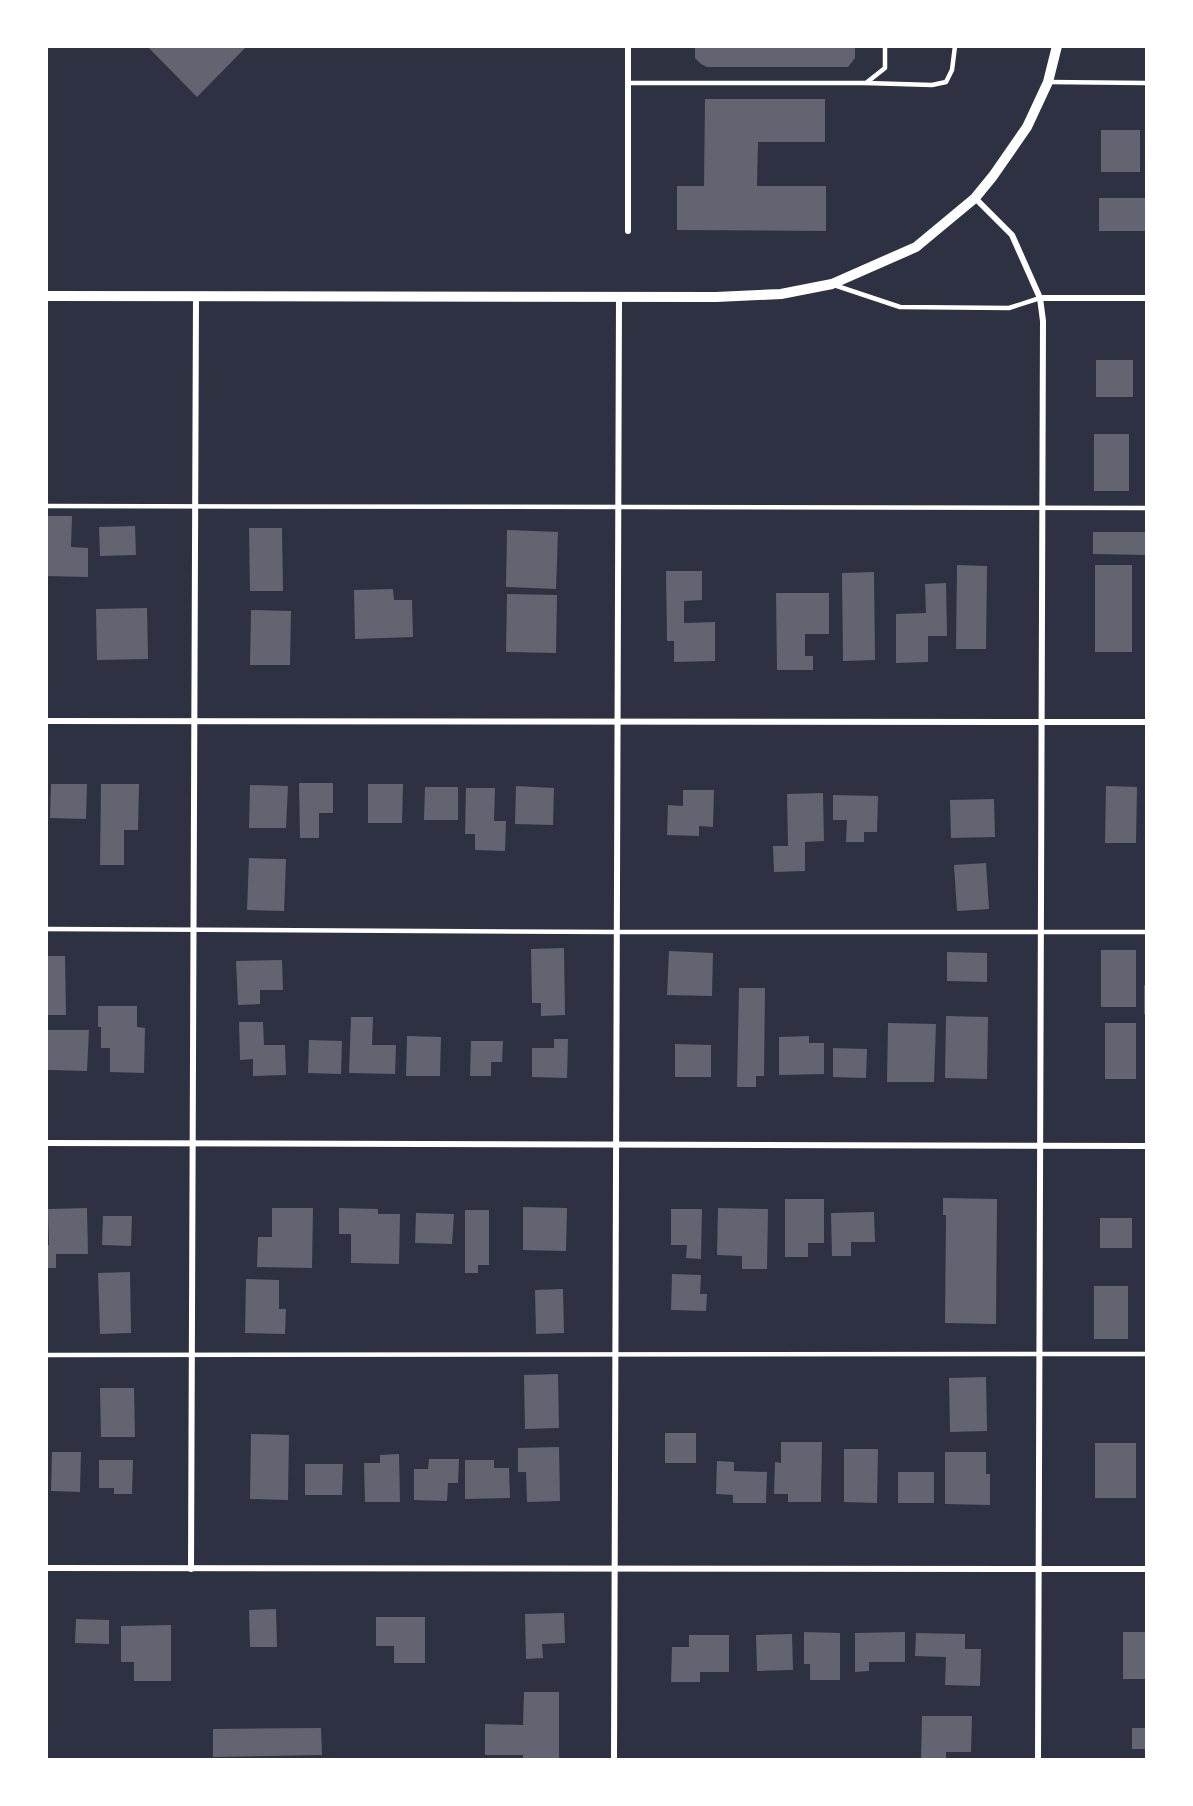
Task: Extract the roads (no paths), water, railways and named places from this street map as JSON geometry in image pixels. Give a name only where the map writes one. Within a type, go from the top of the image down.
[{"type":"street","points":[[628,46],[628,231]]},
{"type":"street","points":[[46,296],[716,297],[781,294],[832,284],[916,247],[975,198],[1028,127],[1048,82],[1057,46]]},
{"type":"street","points":[[975,198],[1012,235],[1040,298],[1043,321],[1038,1760]]},
{"type":"street","points":[[191,1569],[196,296]]},
{"type":"street","points":[[614,1760],[619,297]]},
{"type":"street","points":[[1040,298],[1146,298]]},
{"type":"street","points":[[46,721],[1146,722]]},
{"type":"street","points":[[46,1143],[1146,1146]]},
{"type":"street","points":[[46,1569],[1146,1569]]},
{"type":"lane","points":[[866,83],[885,68],[885,46]]},
{"type":"lane","points":[[628,83],[932,85],[946,82],[952,70],[955,46]]},
{"type":"lane","points":[[1048,82],[1146,83]]},
{"type":"lane","points":[[832,284],[900,307],[1009,308],[1040,298]]},
{"type":"lane","points":[[46,506],[1146,508]]},
{"type":"lane","points":[[46,929],[1146,932]]},
{"type":"lane","points":[[46,1355],[1146,1354]]}]
